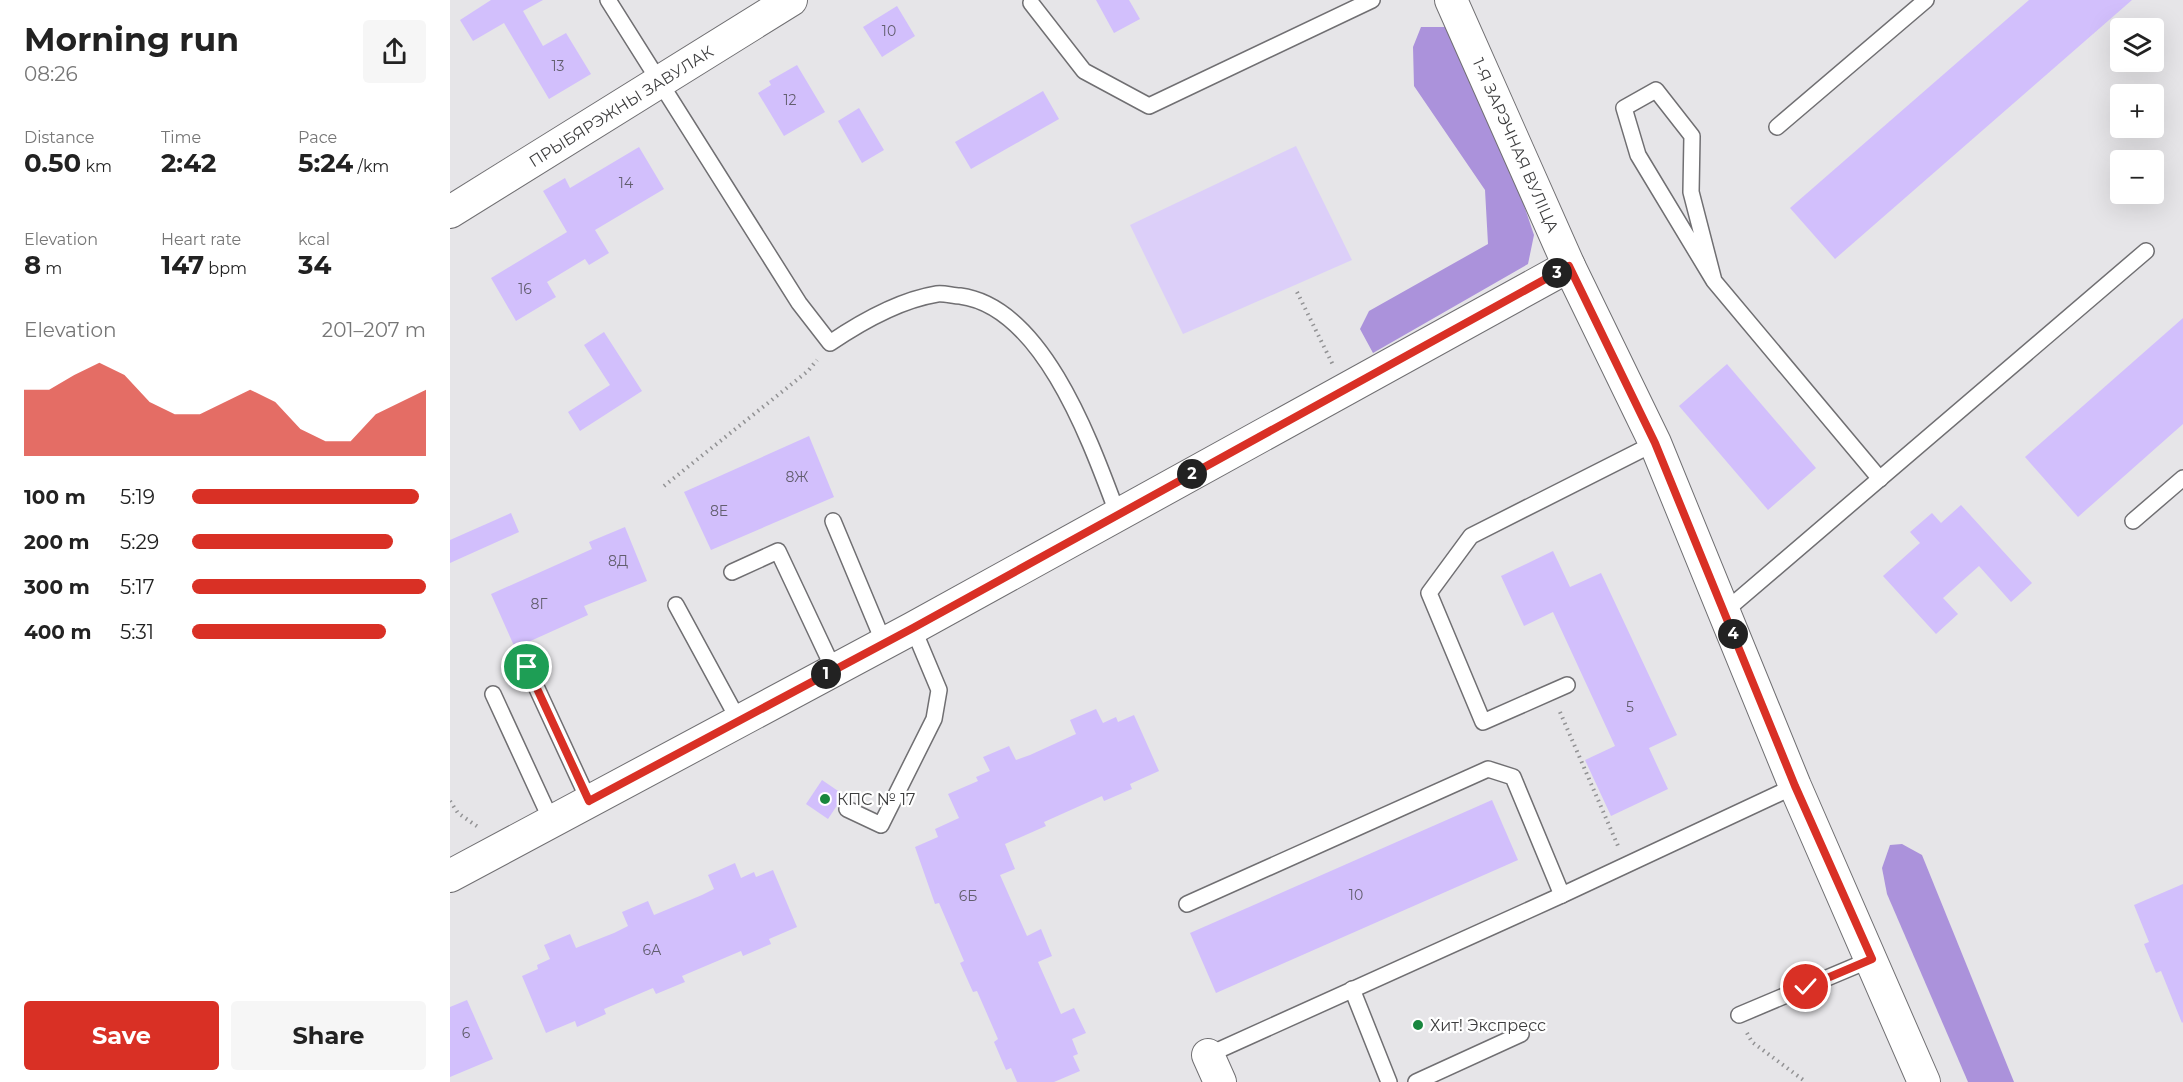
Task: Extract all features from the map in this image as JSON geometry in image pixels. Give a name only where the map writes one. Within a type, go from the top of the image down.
[{"type":"street","name":"ПРЫБЯРЭЖНЫ ЗАВУЛАК","points":[[450,212],[790,0]]},
{"type":"street","name":"1-Я ЗАРЭЧНАЯ ВУЛІЦА","points":[[1451,0],[1569,266],[1655,443],[1795,786],[1924,1082]]},
{"type":"street","points":[[450,876],[913,628],[1569,266]]},
{"type":"lane","points":[[608,0],[799,303],[830,343],[850,330],[894,308],[938,294],[980,299],[1018,326],[1058,378],[1091,444],[1118,515]]},
{"type":"lane","points":[[1031,3],[1084,70],[1149,106],[1372,0]]},
{"type":"lane","points":[[1777,127],[1926,0]]},
{"type":"lane","points":[[1714,281],[1691,192],[1692,136],[1656,90],[1624,108],[1638,155],[1714,281],[1880,478]]},
{"type":"lane","points":[[1724,612],[2146,251]]},
{"type":"lane","points":[[1567,685],[1483,722],[1429,593],[1471,536],[1655,443]]},
{"type":"lane","points":[[2133,521],[2183,478]]},
{"type":"lane","points":[[832,521],[884,643]]},
{"type":"lane","points":[[732,572],[778,550],[834,670]]},
{"type":"lane","points":[[676,605],[739,721]]},
{"type":"lane","points":[[847,809],[881,825],[933,719],[939,690],[913,628]]},
{"type":"lane","points":[[527,667],[589,801]]},
{"type":"lane","points":[[493,694],[552,822]]},
{"type":"lane","points":[[1187,904],[1488,769],[1513,777],[1562,895]]},
{"type":"lane","points":[[1214,1068],[1352,989],[1562,895],[1795,786]]},
{"type":"lane","points":[[1739,1015],[1872,959]]},
{"type":"lane","points":[[1352,989],[1389,1082]]},
{"type":"lane","points":[[1416,1082],[1521,1034]]},
{"type":"path","points":[[1297,292],[1345,389]]},
{"type":"path","points":[[664,486],[808,371],[830,343]]},
{"type":"path","points":[[1551,692],[1626,865]]},
{"type":"path","points":[[1739,1015],[1752,1042],[1806,1082]]},
{"type":"shaded area","points":[[1421,27],[1445,27],[1502,140],[1534,235],[1528,264],[1373,353],[1360,329],[1369,311],[1488,244],[1485,190],[1414,86],[1413,47]]},
{"type":"shaded area","points":[[1296,146],[1352,260],[1183,334],[1130,225]]},
{"type":"shaded area","points":[[1902,844],[1922,855],[2014,1082],[1968,1082],[1887,894],[1882,868],[1890,845]]},
{"type":"building","points":[[491,0],[543,0],[523,11],[543,46],[566,33],[591,74],[549,99],[504,23],[473,41],[460,20]]},
{"type":"building","points":[[1096,0],[1129,0],[1140,19],[1114,33]]},
{"type":"building","points":[[2029,0],[2132,0],[1835,259],[1790,208]]},
{"type":"building","points":[[897,6],[915,36],[882,57],[863,27]]},
{"type":"building","points":[[797,65],[825,112],[784,136],[758,93],[771,85],[769,81]]},
{"type":"building","points":[[1043,91],[1059,119],[971,169],[955,142]]},
{"type":"building","points":[[859,108],[884,150],[862,163],[838,121]]},
{"type":"building","points":[[639,147],[664,189],[595,230],[609,253],[589,265],[585,259],[547,282],[556,297],[516,321],[491,278],[567,232],[543,191],[565,178],[570,188]]},
{"type":"building","points":[[2183,318],[2183,424],[2078,517],[2025,457]]},
{"type":"building","points":[[604,332],[642,391],[580,431],[568,412],[610,385],[584,345]]},
{"type":"building","points":[[1727,364],[1816,468],[1768,510],[1679,406]]},
{"type":"building","points":[[809,436],[834,497],[711,550],[684,492]]},
{"type":"building","points":[[1961,505],[2032,583],[2011,602],[1979,566],[1943,598],[1958,614],[1936,634],[1883,576],[1920,543],[1910,532],[1932,513],[1941,523]]},
{"type":"building","points":[[511,513],[519,532],[450,563],[450,540]]},
{"type":"building","points":[[625,527],[647,581],[584,606],[588,615],[515,648],[491,594],[592,549],[589,542]]},
{"type":"building","points":[[1553,551],[1570,587],[1601,573],[1677,735],[1649,748],[1668,789],[1611,816],[1585,760],[1615,746],[1553,612],[1524,626],[1501,576]]},
{"type":"building","points":[[1096,709],[1103,723],[1116,717],[1118,722],[1134,715],[1159,771],[1130,784],[1132,789],[1104,801],[1102,796],[1044,822],[1046,826],[1005,844],[1015,869],[1000,875],[1027,936],[1041,929],[1052,956],[1038,962],[1061,1014],[1074,1008],[1086,1033],[1072,1039],[1078,1054],[1073,1056],[1080,1071],[1054,1082],[1017,1082],[1011,1068],[1006,1070],[994,1042],[998,1039],[977,991],[973,992],[960,963],[964,961],[939,903],[935,904],[915,847],[938,837],[935,829],[959,818],[948,794],[978,781],[976,777],[990,771],[983,757],[1009,746],[1016,760],[1030,755],[1076,734],[1070,720]]},
{"type":"building","name":"КПС № 17","points":[[822,780],[844,795],[828,819],[806,804]]},
{"type":"building","points":[[1492,800],[1518,860],[1216,993],[1190,933]]},
{"type":"building","points":[[735,863],[741,878],[754,872],[756,877],[773,870],[797,927],[769,939],[771,944],[743,956],[741,951],[682,976],[685,982],[656,994],[653,988],[604,1009],[606,1014],[577,1027],[575,1021],[546,1033],[522,976],[538,969],[537,965],[550,959],[544,945],[570,934],[576,948],[614,933],[628,926],[622,912],[648,901],[654,915],[702,895],[714,889],[708,875]]},
{"type":"building","points":[[2183,884],[2182,1023],[2161,971],[2156,973],[2144,944],[2149,942],[2134,905]]},
{"type":"building","points":[[467,1000],[493,1059],[450,1077],[450,1007]]},
{"type":"place","name":"КПС № 17","points":[[825,799]]},
{"type":"place","name":"Хит! Экспресс","points":[[1418,1025]]},
{"type":"route","points":[[527,667],[589,801],[913,628],[1569,266],[1655,443],[1795,786],[1872,959],[1806,987]]}]
